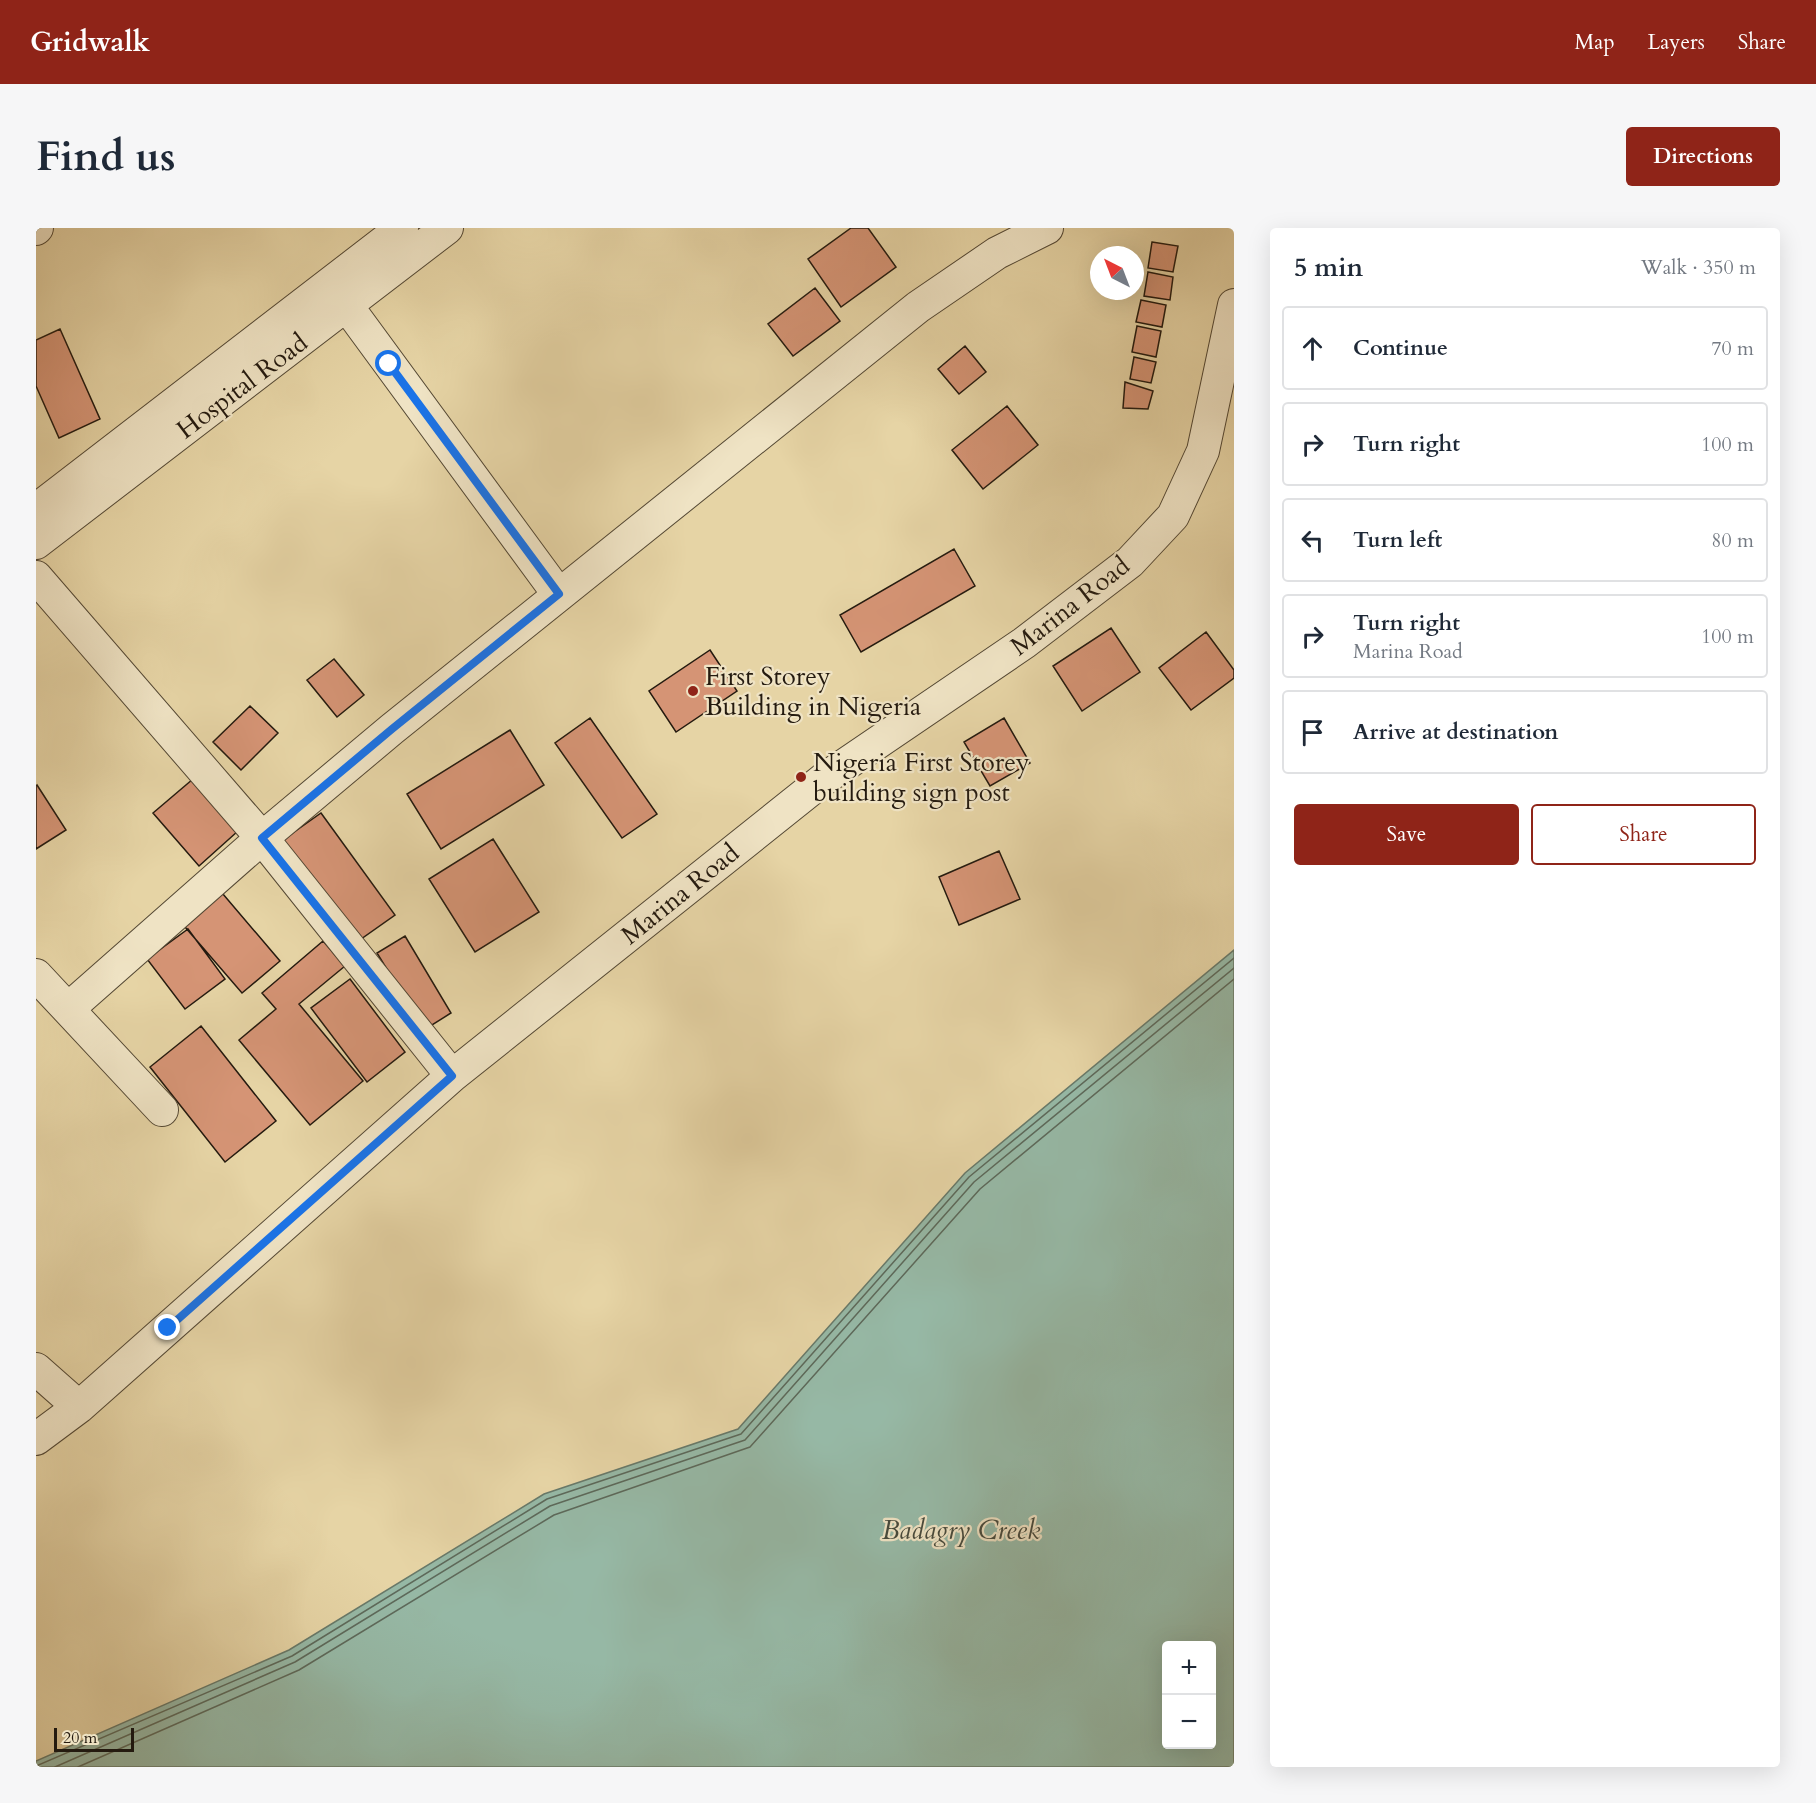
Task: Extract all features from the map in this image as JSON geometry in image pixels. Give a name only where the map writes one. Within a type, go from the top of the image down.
[{"type":"street","name":"Hospital Road","points":[[36,510],[402,228]]},
{"type":"street","name":"Hospital Road","points":[[36,543],[447,228]]},
{"type":"street","points":[[68,1009],[262,838],[559,594],[918,306],[1031,231]]},
{"type":"street","name":"Marina Road","points":[[36,1439],[79,1407],[452,1076],[824,779],[1024,643],[1130,562],[1173,516],[1203,451],[1234,305]]},
{"type":"street","points":[[346,306],[559,594]]},
{"type":"street","points":[[36,576],[262,838],[452,1076]]},
{"type":"street","points":[[36,975],[162,1110]]},
{"type":"street","points":[[36,1369],[79,1407]]},
{"type":"water","name":"Badagry Creek","points":[[1234,950],[1234,1767],[36,1767],[36,1761],[289,1650],[544,1494],[738,1429],[965,1173]]},
{"type":"building","points":[[851,228],[868,228],[896,267],[841,307],[808,259]]},
{"type":"building","points":[[1152,242],[1178,246],[1173,272],[1148,268]]},
{"type":"building","points":[[1148,272],[1173,277],[1170,300],[1144,296]]},
{"type":"building","points":[[815,288],[840,321],[793,356],[768,324]]},
{"type":"building","points":[[1141,300],[1166,305],[1162,327],[1136,322]]},
{"type":"building","points":[[1137,326],[1161,331],[1156,357],[1132,352]]},
{"type":"building","points":[[60,329],[100,419],[59,438],[36,386],[36,340]]},
{"type":"building","points":[[965,346],[986,372],[959,394],[938,369]]},
{"type":"building","points":[[1134,357],[1156,362],[1151,383],[1130,379]]},
{"type":"building","points":[[1125,382],[1153,391],[1148,409],[1123,408]]},
{"type":"building","points":[[1007,406],[1038,445],[983,489],[952,450]]},
{"type":"building","points":[[954,549],[975,586],[861,652],[840,615]]},
{"type":"building","points":[[1111,628],[1140,672],[1082,711],[1053,666]]},
{"type":"building","points":[[1206,632],[1234,670],[1234,678],[1191,710],[1159,668]]},
{"type":"building","name":"First Storey Building in Nigeria","points":[[710,650],[737,691],[676,732],[649,691]]},
{"type":"building","points":[[334,659],[364,695],[337,717],[307,680]]},
{"type":"building","points":[[250,706],[278,733],[241,770],[213,742]]},
{"type":"building","points":[[590,718],[657,814],[622,838],[555,743]]},
{"type":"building","points":[[1004,718],[1030,763],[990,786],[964,742]]},
{"type":"building","points":[[510,730],[544,785],[441,849],[407,794]]},
{"type":"building","points":[[193,779],[238,831],[199,866],[153,813]]},
{"type":"building","points":[[36,786],[66,830],[36,849]]},
{"type":"building","points":[[321,813],[395,915],[354,944],[280,842]]},
{"type":"building","points":[[493,839],[539,912],[475,952],[429,879]]},
{"type":"building","points":[[999,851],[1020,899],[959,925],[939,877]]},
{"type":"building","points":[[217,887],[280,961],[242,993],[179,920]]},
{"type":"building","points":[[188,929],[225,979],[185,1009],[147,959]]},
{"type":"building","points":[[405,936],[451,1013],[424,1030],[377,953]]},
{"type":"building","points":[[323,941],[345,966],[299,1004],[363,1081],[310,1125],[239,1040],[276,1009],[262,993]]},
{"type":"building","points":[[350,979],[405,1052],[367,1082],[311,1008]]},
{"type":"building","points":[[201,1026],[276,1121],[225,1162],[150,1067]]},
{"type":"place","name":"First Storey Building in Nigeria","points":[[693,691]]},
{"type":"place","name":"Nigeria First Storey building sign post","points":[[801,777]]},
{"type":"route","points":[[168,1328],[452,1076],[262,838],[559,594],[389,364]]}]
